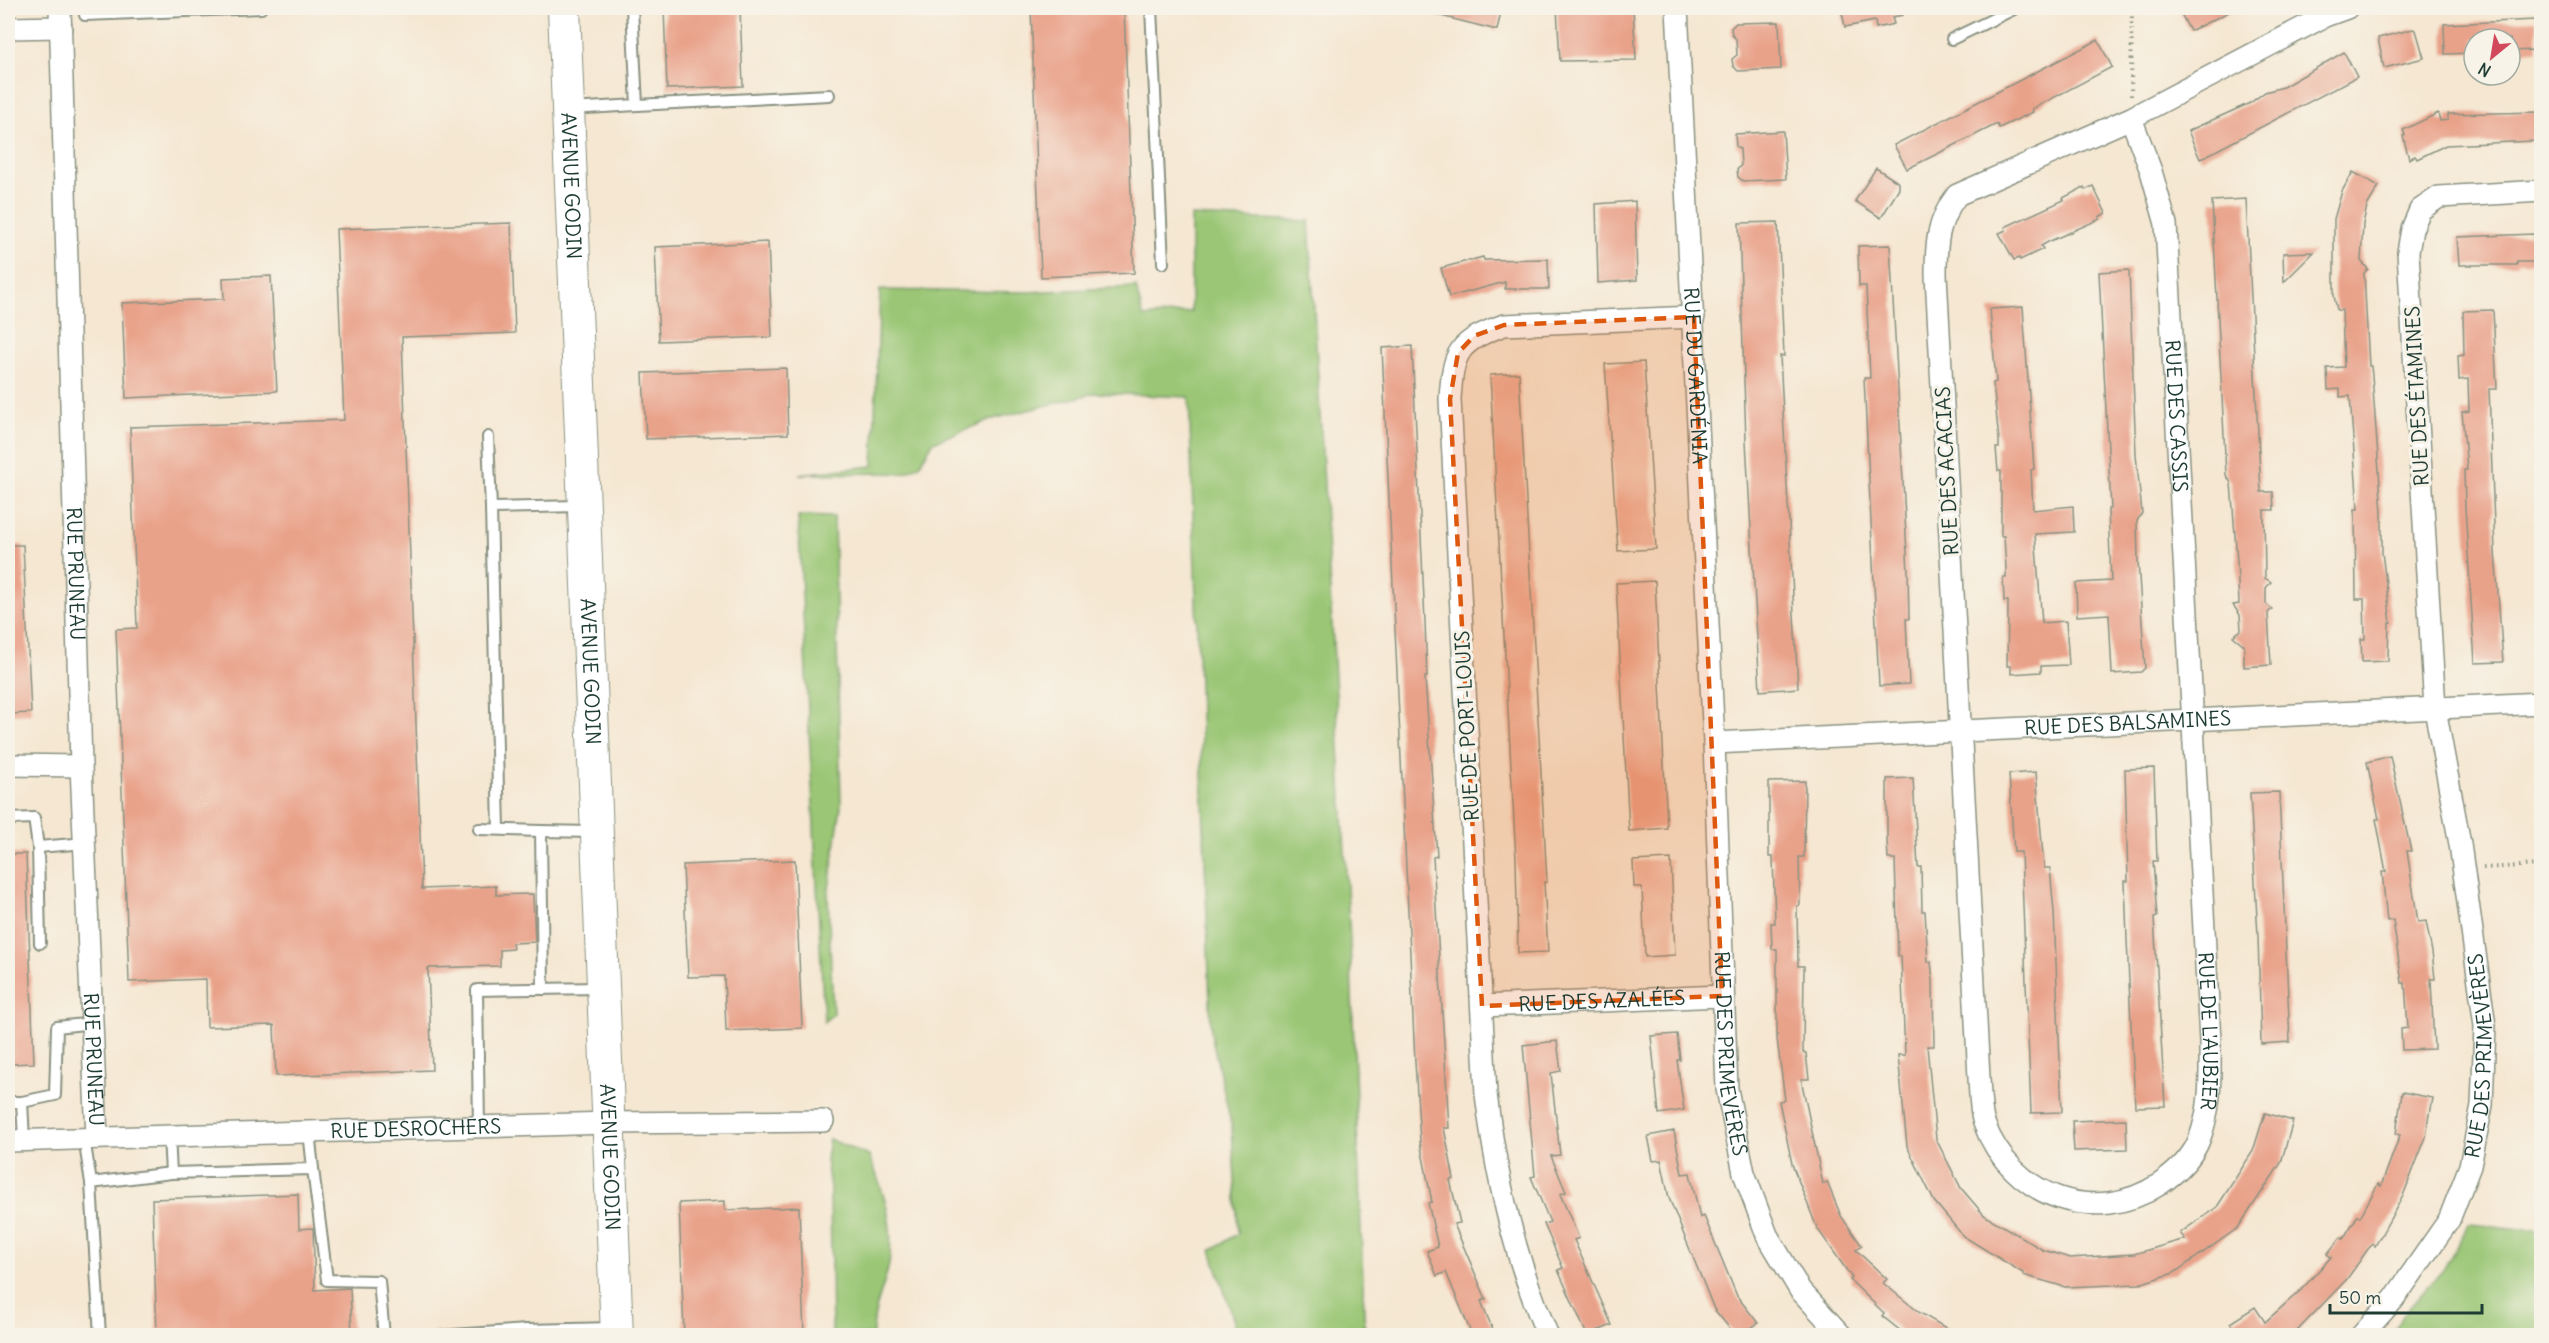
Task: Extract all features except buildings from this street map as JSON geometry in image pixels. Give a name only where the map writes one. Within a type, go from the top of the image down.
[{"type":"street","name":"AVENUE GODIN","points":[[564,8],[616,1332]]},
{"type":"street","name":"RUE DU GARDÉNIA","points":[[1677,8],[1714,743]]},
{"type":"street","points":[[2131,118],[2325,16],[2347,8]]},
{"type":"street","points":[[8,28],[60,17]]},
{"type":"street","name":"RUE PRUNEAU","points":[[60,17],[81,766],[93,1023],[91,1138]]},
{"type":"street","name":"RUE DES ACACIAS","points":[[1962,731],[1936,275],[1936,237],[1945,211],[1957,195],[2131,118]]},
{"type":"street","name":"RUE DES CASSIS","points":[[2131,118],[2151,171],[2166,224],[2192,720]]},
{"type":"street","name":"RUE DES ÉTAMINES","points":[[2435,709],[2408,252],[2412,230],[2420,210],[2439,197],[2541,191]]},
{"type":"street","name":"RUE DE PORT-LOUIS","points":[[1548,1335],[1532,1298],[1510,1231],[1494,1158],[1486,1094],[1450,399],[1452,373],[1458,353],[1474,336],[1504,325],[1694,317]]},
{"type":"street","name":"RUE DES BALSAMINES","points":[[1714,743],[2541,703]]},
{"type":"street","name":"RUE DES PRIMEVÈRES","points":[[2362,1335],[2394,1299],[2449,1220],[2470,1166],[2482,1105],[2485,1026],[2464,870],[2435,709]]},
{"type":"street","name":"RUE DE L'AUBIER","points":[[1962,731],[1980,1096],[1984,1123],[2005,1162],[2035,1187],[2072,1202],[2106,1205],[2142,1196],[2176,1173],[2199,1142],[2210,1104],[2210,1041],[2192,720]]},
{"type":"street","name":"RUE DES PRIMEVÈRES","points":[[1714,743],[1727,1089],[1744,1173],[1767,1234],[1800,1290],[1842,1335]]},
{"type":"street","points":[[8,765],[81,766]]},
{"type":"street","name":"RUE DES AZALÉES","points":[[1482,1006],[1722,996]]},
{"type":"street","name":"RUE DESROCHERS","points":[[16,1141],[608,1123],[823,1121]]},
{"type":"lane","points":[[85,15],[261,8]]},
{"type":"lane","points":[[632,8],[637,105]]},
{"type":"lane","points":[[1150,8],[1163,263]]},
{"type":"lane","points":[[1952,39],[2016,8]]},
{"type":"lane","points":[[568,109],[829,95]]},
{"type":"lane","points":[[488,436],[499,829]]},
{"type":"lane","points":[[491,508],[583,506]]},
{"type":"lane","points":[[8,810],[8,819],[34,818],[38,847],[40,943]]},
{"type":"lane","points":[[479,829],[597,832]]},
{"type":"lane","points":[[541,831],[543,989]]},
{"type":"lane","points":[[38,847],[86,842]]},
{"type":"lane","points":[[479,1127],[477,990],[603,988]]},
{"type":"lane","points":[[8,1102],[22,1102],[55,1095],[57,1027],[93,1023]]},
{"type":"lane","points":[[16,1141],[22,1102]]},
{"type":"lane","points":[[309,1131],[327,1280],[379,1281],[384,1335]]},
{"type":"lane","points":[[169,1136],[171,1173]]},
{"type":"lane","points":[[91,1138],[91,1183],[100,1335]]},
{"type":"lane","points":[[91,1183],[171,1173],[313,1169]]},
{"type":"lane","points":[[437,1335],[616,1332]]},
{"type":"path","points":[[2131,118],[2132,8]]},
{"type":"path","points":[[2464,870],[2540,865],[2541,870]]},
{"type":"highlighted area","points":[[1694,317],[1722,996],[1482,1006],[1450,399],[1458,353],[1474,336],[1504,325]]},
{"type":"green space","points":[[1191,216],[1309,221],[1350,940],[1365,1335],[1235,1335],[1234,1321],[1211,1250],[1238,1234],[1232,1128],[1211,1033],[1189,397],[1095,393],[993,419],[933,442],[920,465],[904,473],[799,474],[873,466],[880,290],[1027,292],[1136,287],[1143,317],[1191,312]]},
{"type":"green space","points":[[798,516],[834,517],[841,806],[828,895],[833,1014],[824,1022]]},
{"type":"green space","points":[[829,1139],[869,1156],[887,1208],[891,1236],[889,1264],[876,1308],[873,1335],[832,1335],[830,1188],[826,1160]]},
{"type":"green space","points":[[2469,1224],[2541,1231],[2541,1335],[2392,1335],[2403,1315],[2443,1270]]}]
